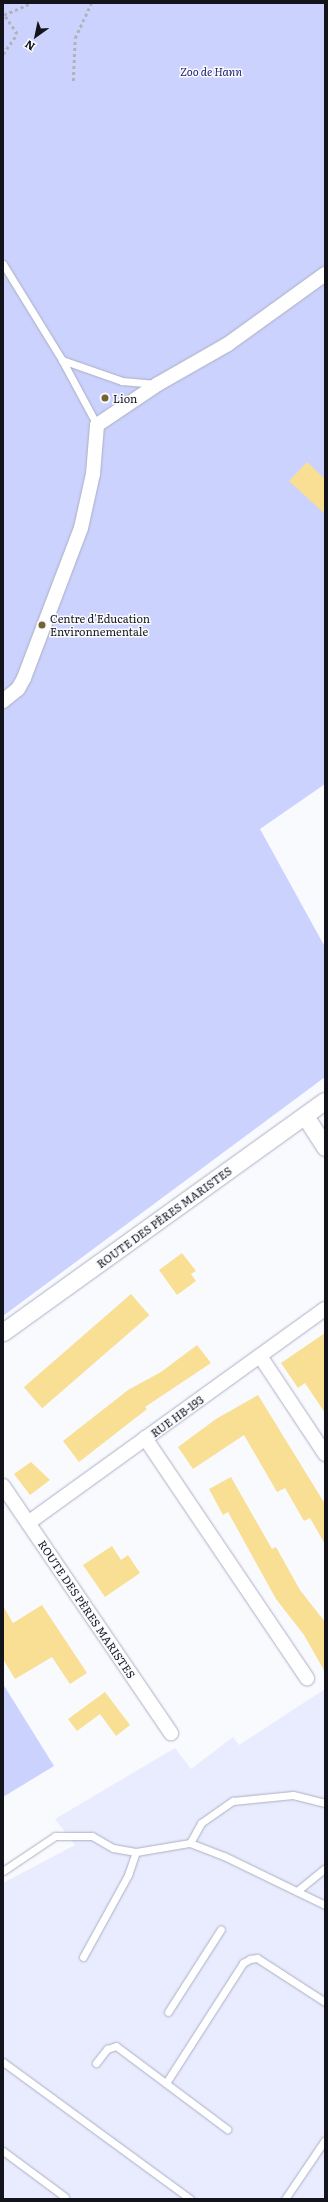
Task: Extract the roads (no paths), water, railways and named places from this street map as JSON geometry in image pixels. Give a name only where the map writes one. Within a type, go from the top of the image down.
[{"type":"street","points":[[3,701],[18,689],[24,678],[81,528],[93,474],[97,425],[158,384],[228,344],[325,274]]},
{"type":"street","name":"ROUTE DES PÈRES MARISTES","points":[[3,1332],[325,1102]]},
{"type":"street","points":[[305,1116],[325,1146]]},
{"type":"street","name":"RUE HB-193","points":[[28,1522],[325,1309]]},
{"type":"street","points":[[260,1356],[325,1454]]},
{"type":"street","points":[[145,1438],[307,1678]]},
{"type":"street","name":"ROUTE DES PÈRES MARISTES","points":[[3,1486],[171,1733]]},
{"type":"lane","points":[[3,264],[62,360],[97,425]]},
{"type":"lane","points":[[62,360],[122,381],[158,384]]},
{"type":"lane","points":[[190,1843],[201,1823],[233,1801],[293,1795],[325,1803]]},
{"type":"lane","points":[[3,1871],[55,1836],[92,1836],[113,1848],[136,1852],[190,1843],[224,1856],[325,1905]]},
{"type":"lane","points":[[83,1957],[128,1875],[136,1852]]},
{"type":"lane","points":[[296,1891],[325,1868]]},
{"type":"lane","points":[[168,2012],[221,1929]]},
{"type":"lane","points":[[166,2083],[243,1963],[250,1959],[257,1958],[325,2002]]},
{"type":"lane","points":[[96,2063],[107,2049],[116,2046],[227,2129]]},
{"type":"lane","points":[[3,2062],[190,2199]]},
{"type":"lane","points":[[285,2199],[325,2140]]},
{"type":"lane","points":[[3,2151],[65,2196]]},
{"type":"place","name":"Lion","points":[[105,398]]},
{"type":"place","name":"Centre d'Education Environnementale","points":[[42,625]]},
{"type":"park label","name":"Zoo de Hann","points":[[211,71]]}]
